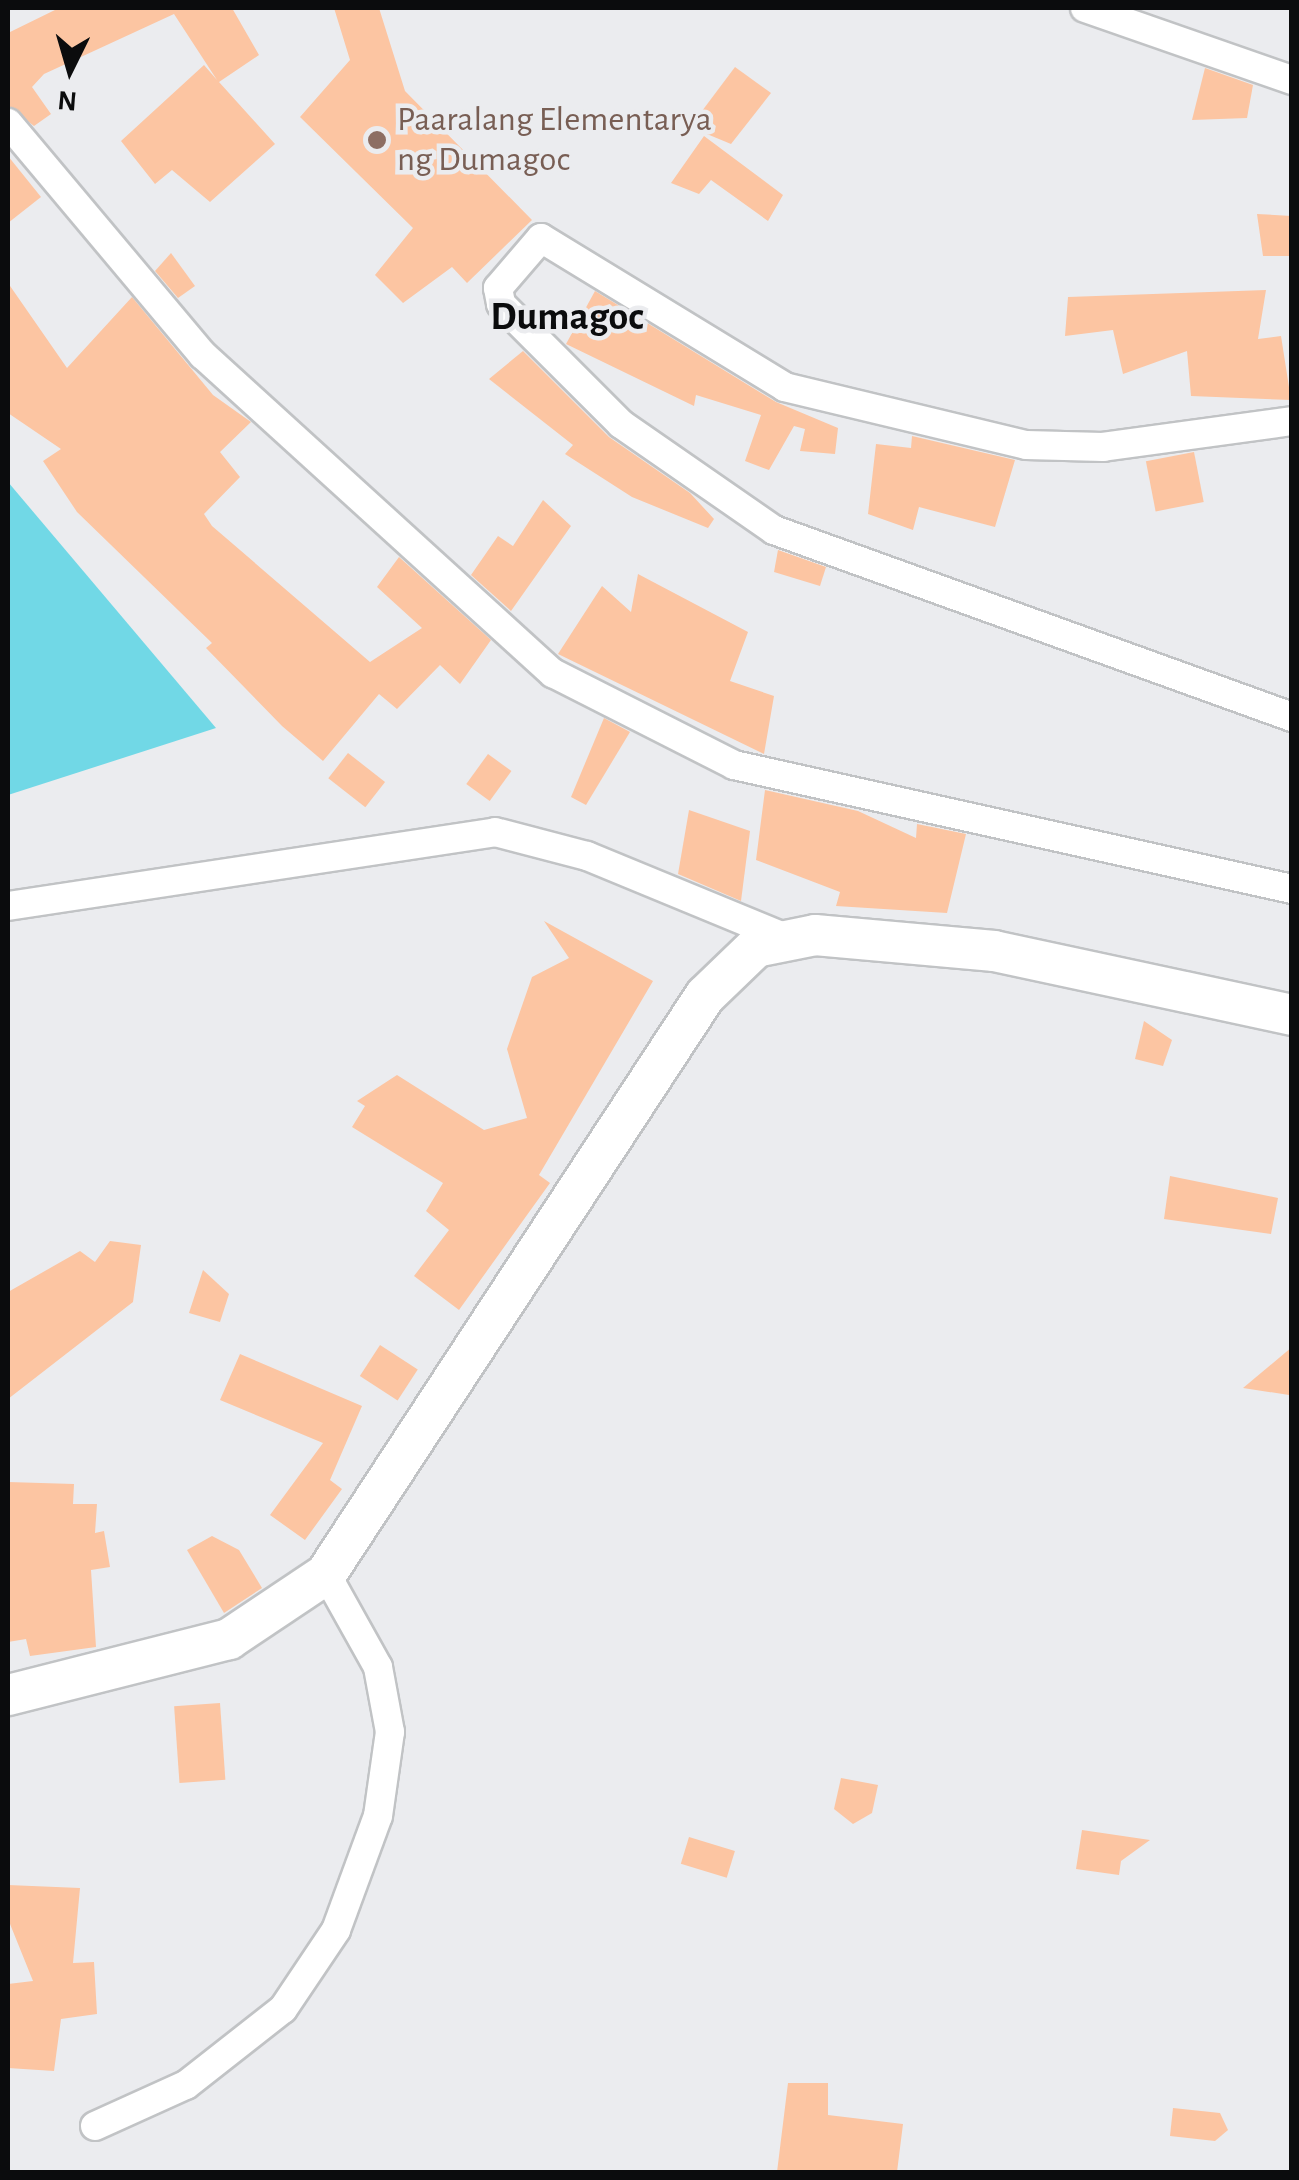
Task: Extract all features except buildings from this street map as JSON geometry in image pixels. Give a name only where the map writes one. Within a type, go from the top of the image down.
[{"type":"street","points":[[1085,8],[1292,80]]},
{"type":"street","points":[[8,123],[203,354],[553,672],[734,764],[1292,889]]},
{"type":"street","points":[[1292,421],[1103,447],[1026,445],[785,387],[541,238],[498,288],[501,304],[621,424],[774,530],[1292,718]]},
{"type":"street","points":[[8,906],[494,832],[587,856],[784,937],[994,951],[1292,1015]]},
{"type":"street","points":[[8,1695],[229,1639],[326,1574],[705,996],[732,965],[784,937]]},
{"type":"street","points":[[95,2126],[186,2085],[283,2009],[336,1930],[378,1816],[390,1732],[378,1666],[326,1574]]},
{"type":"water","points":[[8,482],[216,728],[8,795]]},
{"type":"place","name":"Paaralang Elementarya ng Dumagoc","points":[[377,140]]},
{"type":"district","name":"Dumagoc","points":[[567,317]]}]
